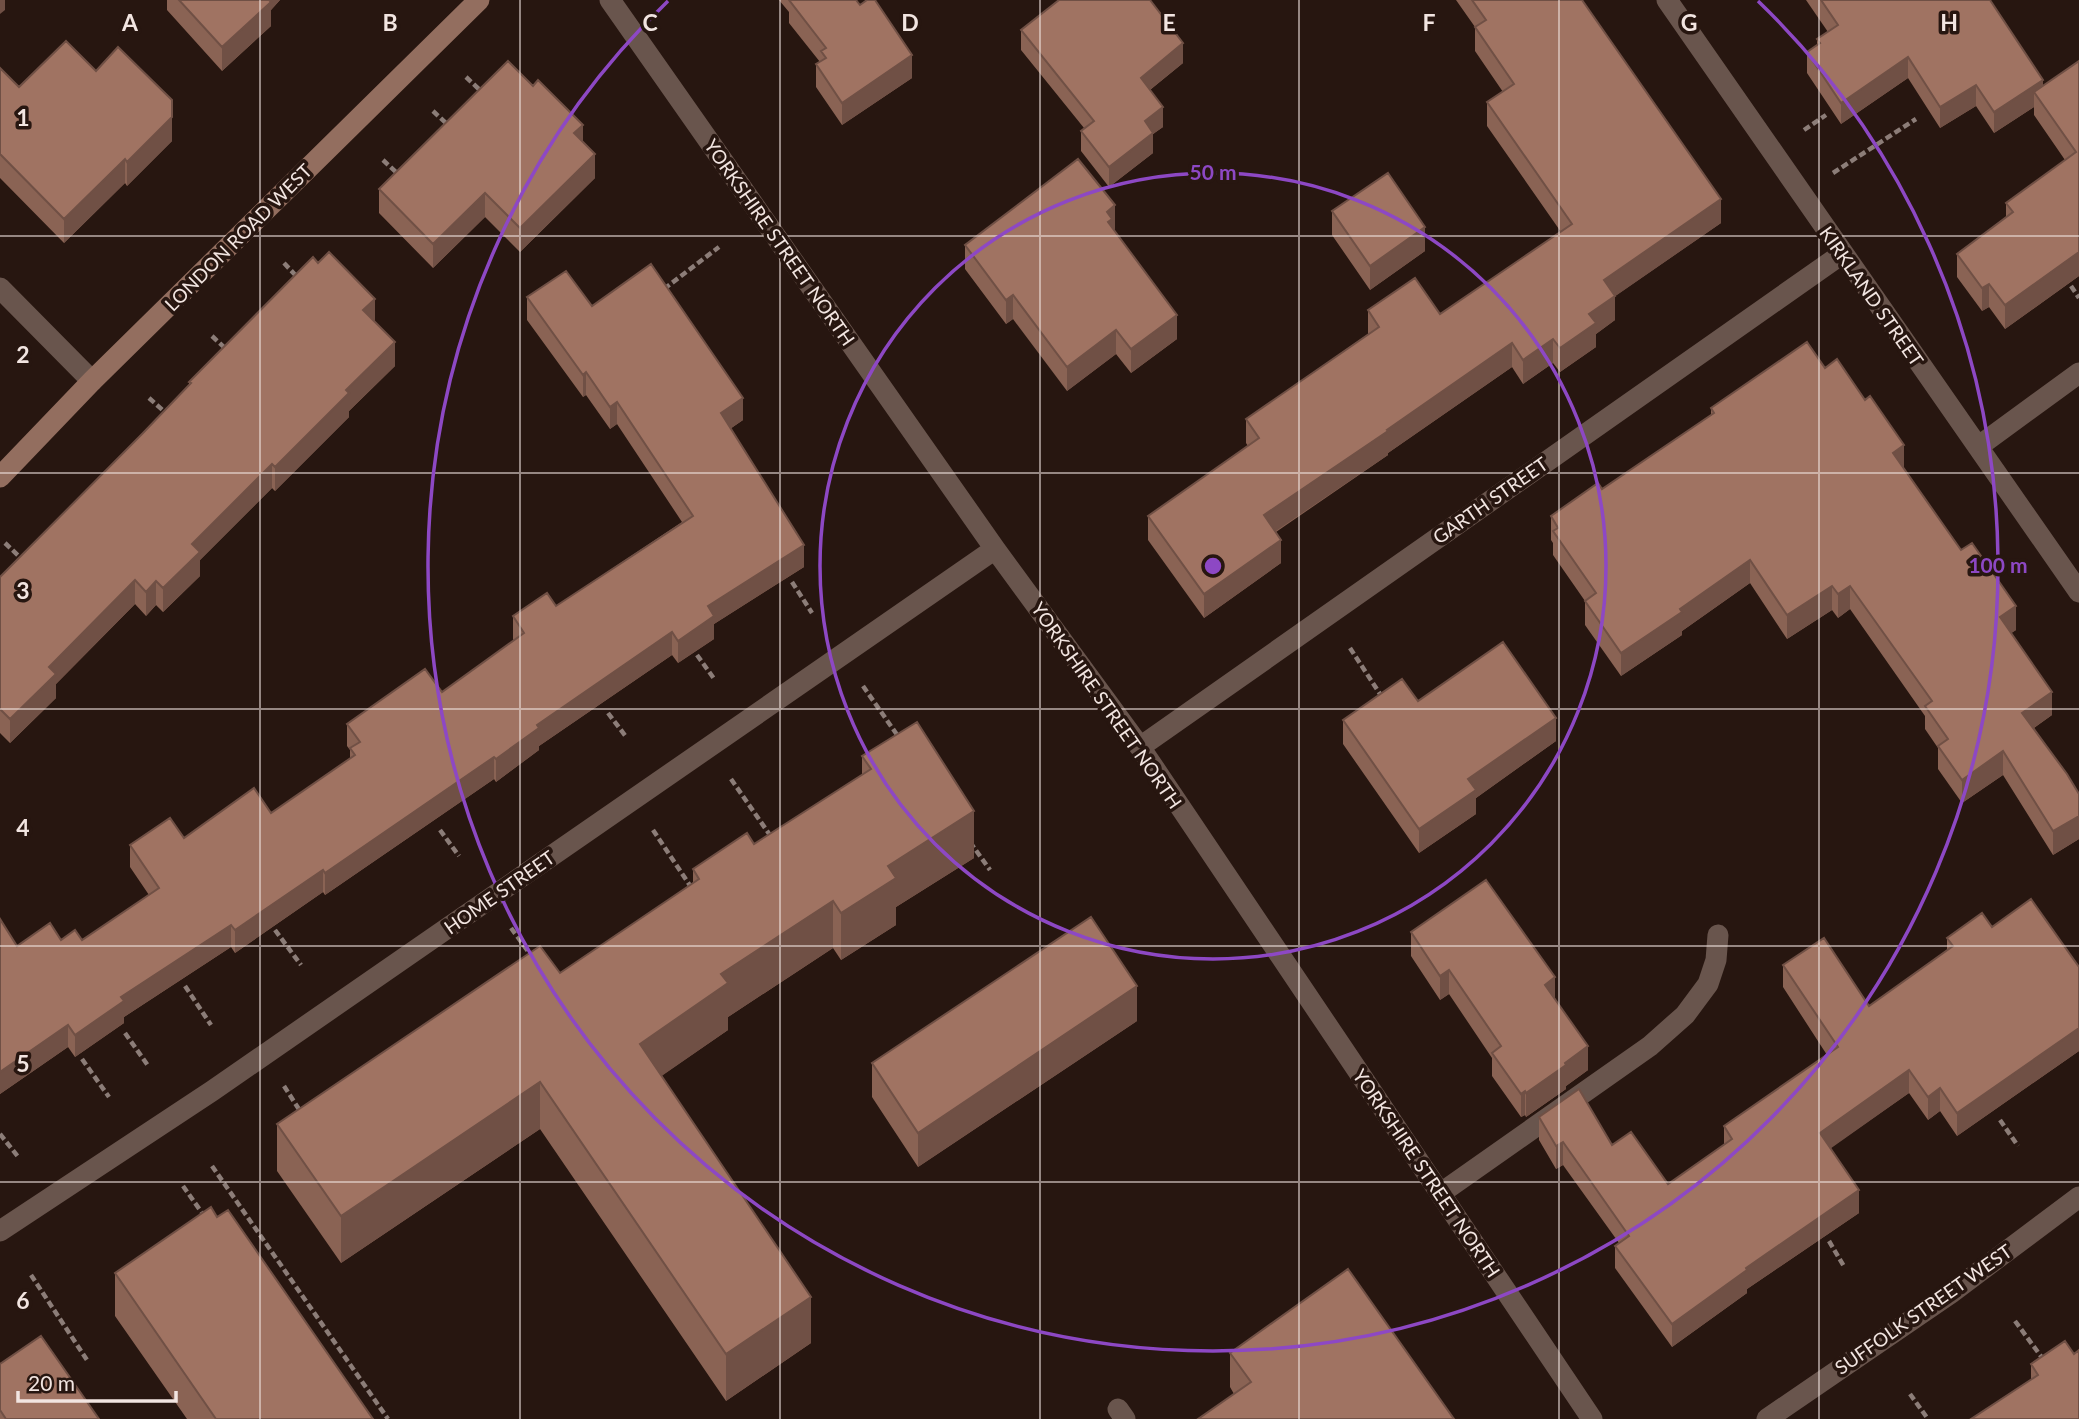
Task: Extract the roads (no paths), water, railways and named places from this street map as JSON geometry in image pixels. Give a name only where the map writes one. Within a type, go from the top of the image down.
[{"type":"street","name":"LONDON ROAD WEST","points":[[0,477],[92,381],[479,0]]},
{"type":"street","name":"YORKSHIRE STREET NORTH","points":[[610,0],[995,549],[1140,747],[1592,1419]]},
{"type":"street","name":"KIRKLAND STREET","points":[[1667,0],[2079,592]]},
{"type":"street","name":"GARTH STREET","points":[[1140,747],[1842,254]]},
{"type":"street","points":[[0,288],[92,381]]},
{"type":"street","points":[[1979,446],[2079,373]]},
{"type":"street","name":"HOME STREET","points":[[0,1231],[264,1056],[995,549]]},
{"type":"street","points":[[1441,1193],[1650,1046],[1685,1014],[1707,984],[1716,960],[1718,935]]},
{"type":"street","name":"SUFFOLK STREET WEST","points":[[1767,1419],[1951,1293],[2079,1197]]}]
